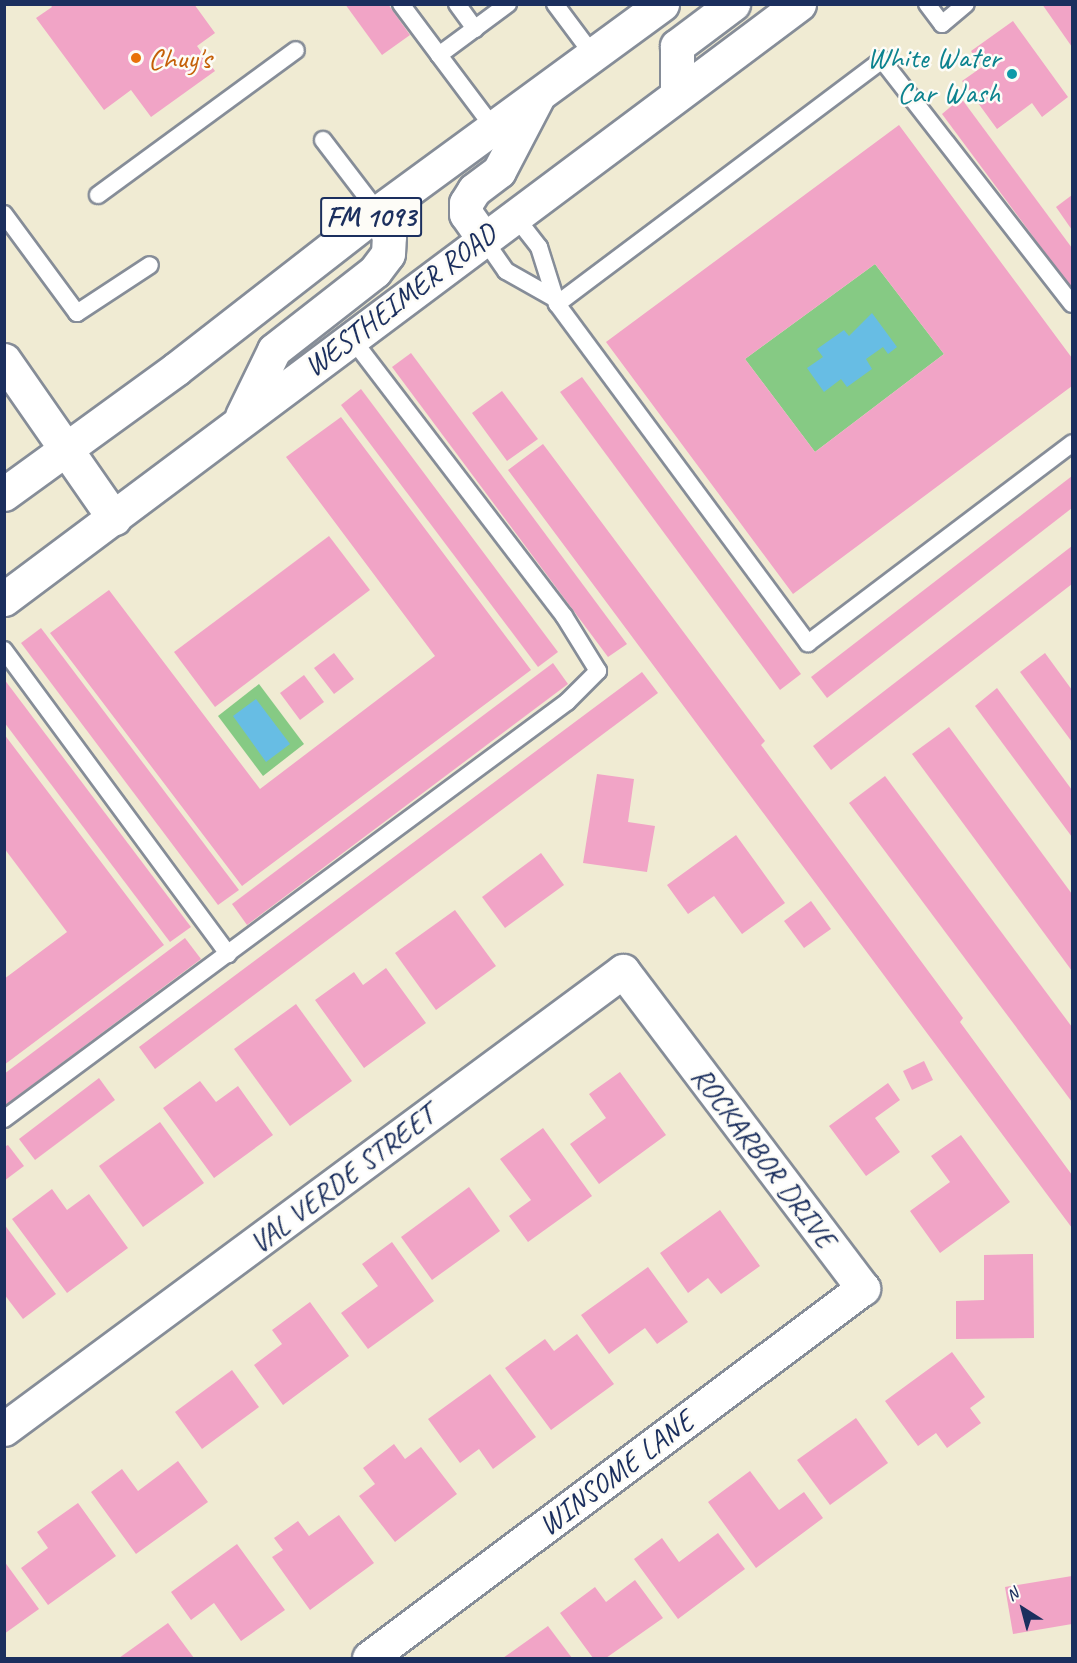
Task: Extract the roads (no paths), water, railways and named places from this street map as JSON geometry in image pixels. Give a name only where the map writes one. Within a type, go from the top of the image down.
[{"type":"main road","points":[[677,94],[677,46],[733,4]]},
{"type":"main road","name":"WESTHEIMER ROAD","points":[[4,599],[483,238],[799,4]]},
{"type":"main road","name":"FM 1093","points":[[4,494],[176,369],[378,212],[593,55],[648,9]]},
{"type":"main road","points":[[483,238],[466,214],[466,203],[474,190],[499,171],[538,96]]},
{"type":"main road","points":[[240,421],[274,350],[375,271],[388,254],[389,236],[378,212]]},
{"type":"main road","points":[[4,360],[114,518]]},
{"type":"main road","name":"VAL VERDE STREET","points":[[4,1429],[624,971],[666,1027]]},
{"type":"main road","name":"ROCKARBOR DRIVE","points":[[666,1027],[863,1288]]},
{"type":"main road","name":"WINSOME LANE","points":[[369,1659],[863,1288]]},
{"type":"lane","points":[[401,4],[493,127]]},
{"type":"lane","points":[[457,4],[475,29]]},
{"type":"lane","points":[[439,55],[508,4]]},
{"type":"lane","points":[[555,4],[593,55]]},
{"type":"lane","points":[[927,4],[942,24],[966,4]]},
{"type":"lane","points":[[98,195],[296,50]]},
{"type":"lane","points":[[555,300],[882,60],[1072,304]]},
{"type":"lane","points":[[322,140],[378,212]]},
{"type":"lane","points":[[4,214],[77,313],[150,265]]},
{"type":"lane","points":[[514,215],[539,247],[555,300],[808,644],[1072,443]]},
{"type":"lane","points":[[483,238],[506,270],[555,300]]},
{"type":"lane","points":[[4,1119],[567,702],[598,671],[564,616],[351,337]]},
{"type":"lane","points":[[4,650],[228,954]]},
{"type":"water","points":[[872,313],[897,347],[888,354],[883,347],[866,359],[872,369],[847,387],[841,379],[824,392],[807,368],[823,357],[817,349],[844,330],[849,336]]},
{"type":"water","points":[[256,699],[290,744],[266,762],[233,716]]},
{"type":"place","name":"Chuy's","points":[[136,58]]},
{"type":"place","name":"White Water Car Wash","points":[[1012,74]]}]
